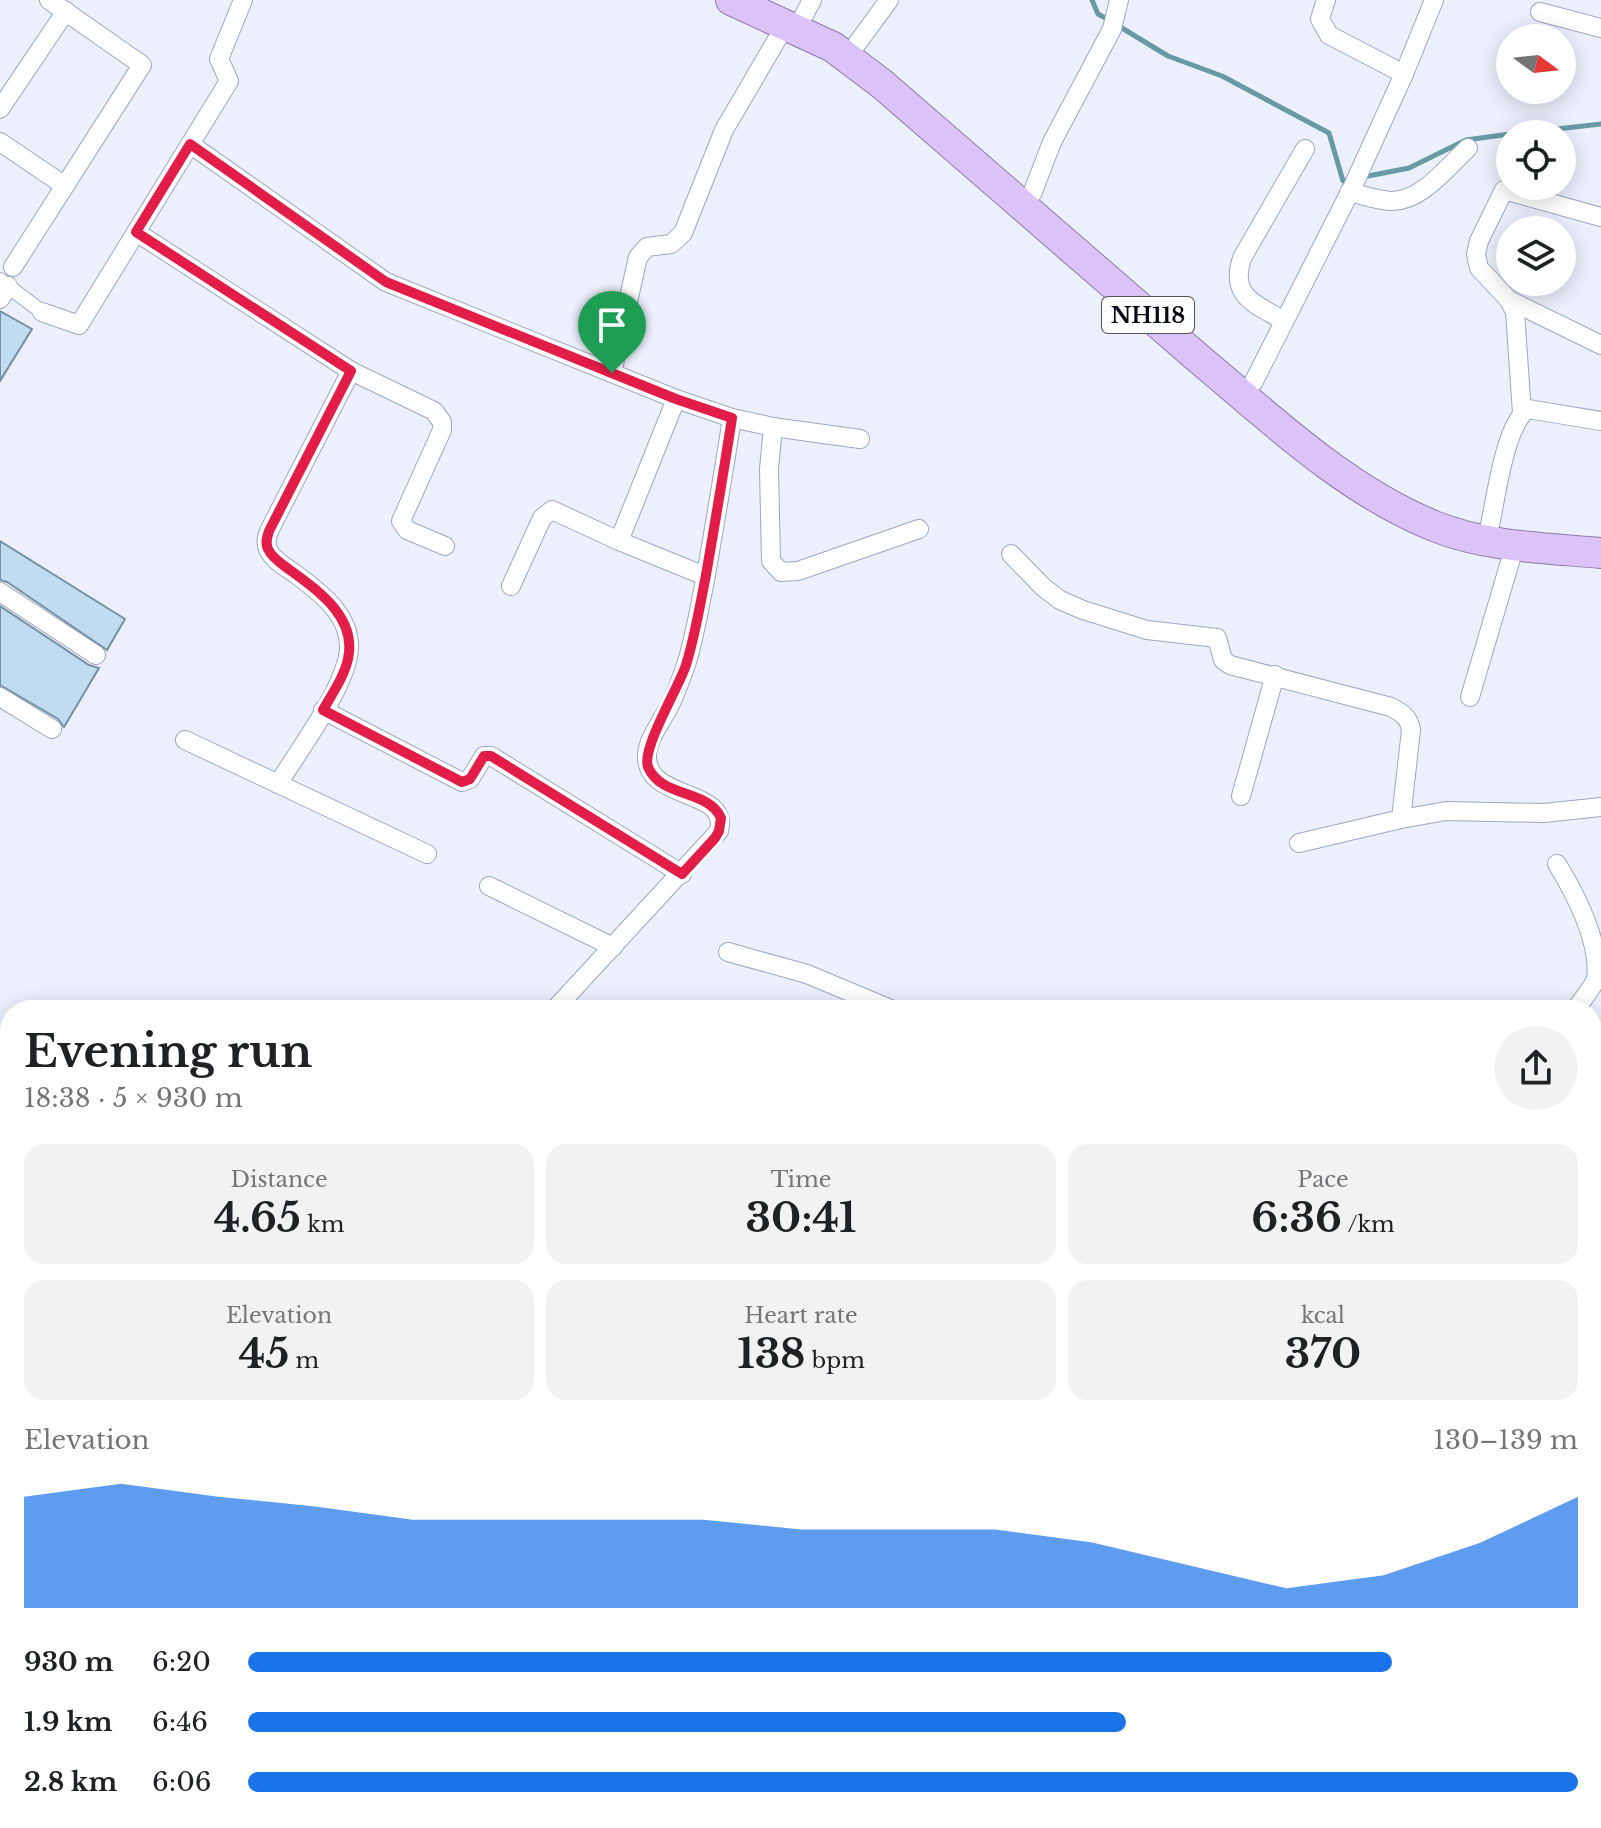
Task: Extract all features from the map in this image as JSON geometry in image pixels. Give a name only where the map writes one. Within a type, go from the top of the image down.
[{"type":"highway","name":"NH118","points":[[731,0],[794,10],[856,45],[895,73],[1310,431],[1394,489],[1423,506],[1450,516],[1490,525],[1601,539]]},
{"type":"highway","name":"NH118","points":[[794,10],[833,47],[882,84],[1211,368],[1344,475],[1402,512],[1437,527],[1515,545],[1601,553]]},
{"type":"street","points":[[49,0],[142,65],[5,283],[42,312],[79,325],[229,81],[219,59],[243,0]]},
{"type":"street","points":[[856,45],[889,0]]},
{"type":"street","points":[[1032,194],[1052,142],[1112,29],[1119,0]]},
{"type":"street","points":[[1326,0],[1320,19],[1329,35],[1404,74]]},
{"type":"street","points":[[1253,383],[1351,189],[1434,0]]},
{"type":"street","points":[[612,373],[638,257],[647,247],[671,244],[683,233],[724,130],[794,10]]},
{"type":"street","points":[[0,109],[66,11]]},
{"type":"street","points":[[1540,12],[1601,28]]},
{"type":"street","points":[[0,142],[65,186]]},
{"type":"street","points":[[190,144],[386,282],[676,399],[732,418],[860,439]]},
{"type":"street","points":[[1351,189],[1390,201],[1404,200],[1417,194],[1468,148]]},
{"type":"street","points":[[1284,321],[1249,300],[1237,280],[1238,270],[1305,149]]},
{"type":"street","points":[[1490,525],[1510,439],[1522,413],[1515,312],[1509,300],[1479,268],[1476,254],[1479,241],[1504,190],[1601,217]]},
{"type":"street","points":[[136,232],[351,371],[434,411],[440,417],[442,430],[401,521],[407,530],[445,546]]},
{"type":"street","points":[[1509,300],[1601,345]]},
{"type":"street","points":[[278,784],[323,710],[348,660],[348,630],[338,612],[319,592],[274,557],[268,551],[266,542],[351,371]]},
{"type":"street","points":[[619,541],[676,399]]},
{"type":"street","points":[[1522,413],[1528,409],[1601,421]]},
{"type":"street","points":[[563,1000],[719,831],[721,818],[710,805],[662,783],[648,767],[647,759],[648,747],[686,665],[732,418]]},
{"type":"street","points":[[773,427],[769,469],[771,561],[781,572],[798,571],[919,529]]},
{"type":"street","points":[[511,586],[547,511],[561,511],[619,541],[705,576]]},
{"type":"street","points":[[1470,697],[1515,545]]},
{"type":"street","points":[[1011,554],[1043,587],[1060,600],[1083,610],[1147,630],[1217,638],[1225,663],[1391,707],[1410,721],[1411,730],[1401,819]]},
{"type":"street","points":[[0,592],[96,655]]},
{"type":"street","points":[[1241,796],[1275,675]]},
{"type":"street","points":[[0,697],[52,729]]},
{"type":"street","points":[[323,710],[462,782],[470,779],[484,756],[491,756],[682,874]]},
{"type":"street","points":[[185,740],[427,854]]},
{"type":"street","points":[[1299,843],[1446,811],[1544,813],[1601,807]]},
{"type":"street","points":[[1557,864],[1595,926],[1600,949],[1598,976],[1582,1000]]},
{"type":"street","points":[[489,886],[613,947]]},
{"type":"street","points":[[728,952],[807,974],[869,1000]]},
{"type":"building","points":[[0,311],[32,329],[0,381]]},
{"type":"building","points":[[0,541],[125,619],[107,650],[0,580]]},
{"type":"building","points":[[0,606],[89,665],[99,668],[64,727],[58,719],[0,685]]},
{"type":"waterway","points":[[1092,0],[1098,14],[1109,20]]},
{"type":"waterway","points":[[1117,25],[1168,56],[1222,76],[1329,133],[1343,181],[1349,180]]},
{"type":"waterway","points":[[1576,127],[1601,124]]},
{"type":"waterway","points":[[1363,177],[1409,168],[1466,140],[1496,136]]},
{"type":"route","points":[[190,144],[386,282],[612,373],[732,418],[697,623],[686,665],[648,747],[648,767],[654,776],[662,783],[710,805],[721,818],[715,838],[682,874],[491,756],[484,756],[470,779],[462,782],[323,710],[348,660],[348,630],[338,612],[319,592],[268,551],[266,542],[351,371],[136,232],[190,144]]}]
